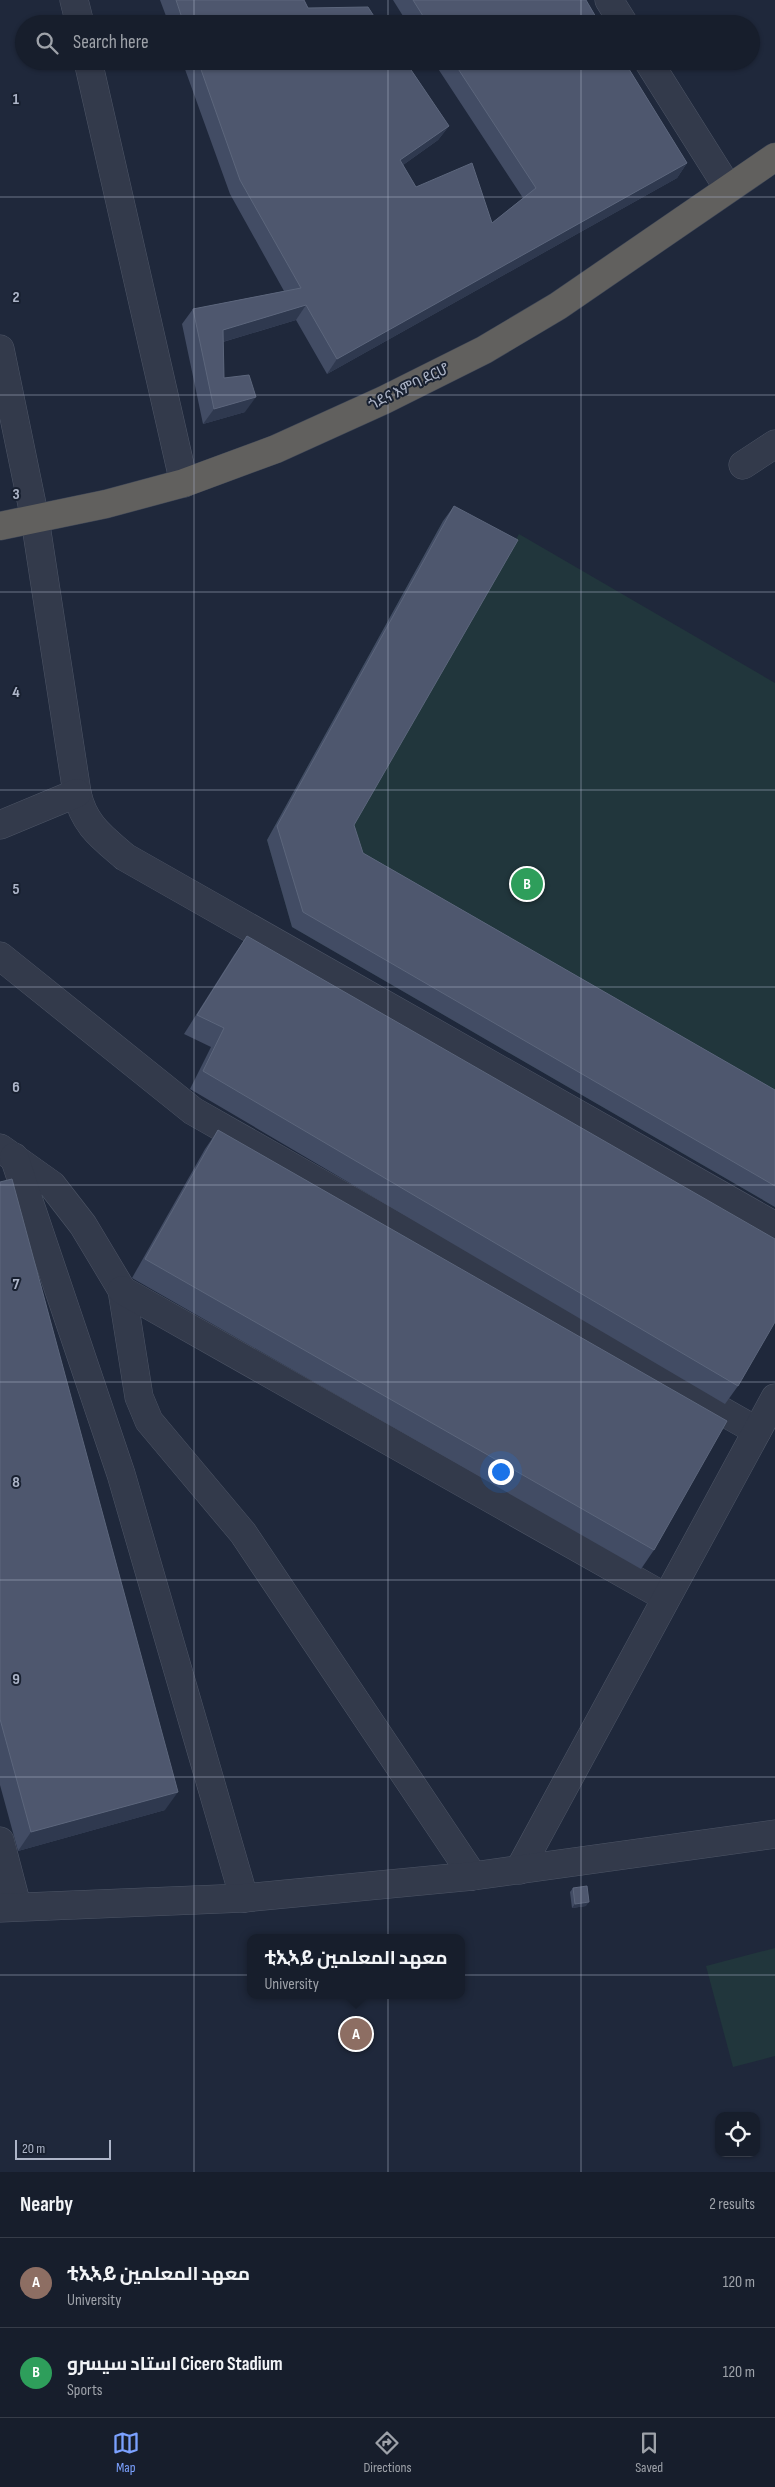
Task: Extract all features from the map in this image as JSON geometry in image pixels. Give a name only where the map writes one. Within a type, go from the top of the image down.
[{"type":"highway","name":"ጎደና እምባ ደርሆ","points":[[0,526],[106,504],[184,483],[276,449],[384,400],[484,350],[558,306],[775,157]]},
{"type":"street","points":[[74,0],[78,15]]},
{"type":"street","points":[[609,0],[618,15]]},
{"type":"street","points":[[90,70],[184,483]]},
{"type":"street","points":[[654,70],[728,188]]},
{"type":"street","points":[[0,349],[35,519],[77,793],[81,811],[94,830],[125,857],[775,1226]]},
{"type":"street","points":[[743,465],[775,444]]},
{"type":"street","points":[[0,825],[77,793]]},
{"type":"street","points":[[0,956],[193,1111],[757,1430]]},
{"type":"street","points":[[7,1153],[52,1185],[83,1225],[122,1290],[139,1397],[148,1421],[243,1533],[473,1876]]},
{"type":"street","points":[[7,1153],[121,1474],[244,1898]]},
{"type":"street","points":[[122,1290],[666,1597]]},
{"type":"street","points":[[519,1870],[775,1398]]},
{"type":"street","points":[[0,1841],[8,1907],[244,1898],[473,1876],[775,1834]]},
{"type":"green space","points":[[443,521],[507,555],[519,534],[775,683],[775,1207],[292,927],[267,840]]},
{"type":"green space","points":[[775,1948],[775,2056],[733,2067],[706,1966]]},
{"type":"building","points":[[176,0],[304,0],[308,8],[368,7],[373,15],[181,15]]},
{"type":"building","points":[[413,0],[586,0],[595,15],[422,15]]},
{"type":"building","points":[[201,70],[411,70],[449,126],[400,160],[416,187],[472,163],[492,223],[536,188],[459,70],[630,70],[687,163],[337,359],[306,305],[223,330],[224,378],[249,375],[256,397],[214,409],[193,309],[301,288],[240,180]]},
{"type":"building","points":[[454,506],[518,540],[354,825],[363,853],[775,1090],[775,1186],[303,912],[277,826]]},
{"type":"building","points":[[247,936],[775,1239],[775,1322],[738,1386],[203,1071],[224,1028],[197,1015]]},
{"type":"building","points":[[218,1130],[727,1421],[654,1550],[145,1259]]},
{"type":"building","points":[[12,1179],[178,1792],[31,1832],[0,1719],[0,1182]]},
{"type":"building","points":[[587,1886],[589,1902],[575,1904],[573,1888]]},
{"type":"place","name":"استاد سيسرو Cicero Stadium","points":[[527,884]]},
{"type":"place","name":"ቲኢኣይ معهد المعلمين","points":[[356,2034]]}]
